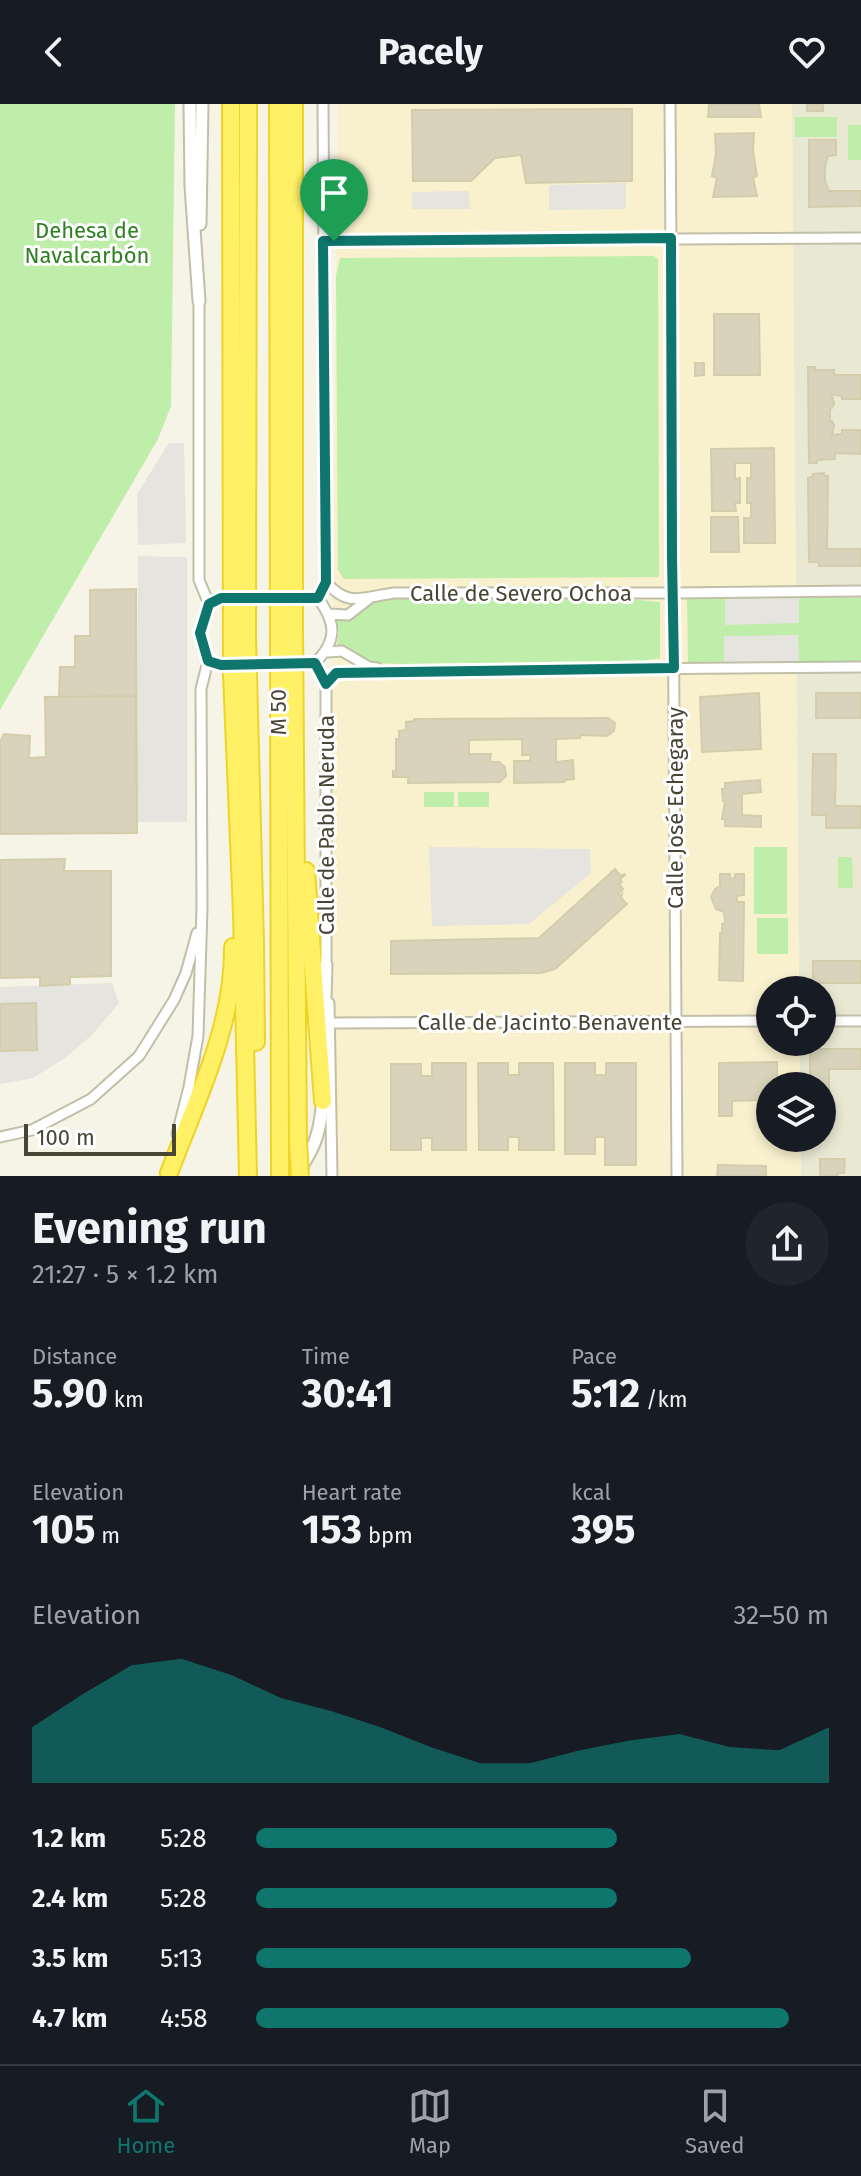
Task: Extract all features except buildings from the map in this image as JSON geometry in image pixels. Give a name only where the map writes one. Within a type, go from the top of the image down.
[{"type":"highway","points":[[222,104],[230,260]]},
{"type":"highway","points":[[168,1174],[213,1059],[228,999],[233,958],[229,769],[232,674],[231,104]]},
{"type":"highway","points":[[248,104],[247,636],[255,942],[256,1176]]},
{"type":"highway","name":"M 50","points":[[278,104],[280,1176]]},
{"type":"highway","points":[[294,104],[295,723],[300,1176]]},
{"type":"highway","points":[[232,674],[248,1176]]},
{"type":"highway","points":[[295,723],[323,1101]]},
{"type":"street","points":[[190,104],[191,186],[199,301]]},
{"type":"street","points":[[168,1174],[198,1036],[202,914],[201,689],[208,661],[200,633],[209,604],[199,580],[202,104]]},
{"type":"street","points":[[318,598],[326,582],[323,104]]},
{"type":"street","name":"Calle José Echegaray","points":[[670,104],[677,1176]]},
{"type":"street","points":[[323,241],[861,238]]},
{"type":"street","name":"Calle de Severo Ochoa","points":[[326,582],[336,594],[349,600],[394,593],[861,591]]},
{"type":"street","name":"Calle de Severo Ochoa","points":[[329,614],[348,615],[372,596]]},
{"type":"street","points":[[209,604],[221,598],[318,598]]},
{"type":"street","points":[[208,661],[221,665],[315,663],[327,652],[333,632],[329,614],[318,598]]},
{"type":"street","points":[[327,652],[342,651],[369,667],[396,671]]},
{"type":"street","name":"Calle de Pablo Neruda","points":[[315,663],[326,684],[326,965],[331,1023],[332,1176]]},
{"type":"street","points":[[326,684],[336,673],[396,671],[861,667]]},
{"type":"street","points":[[0,1137],[32,1130],[91,1099],[139,1056],[174,1000],[186,973],[202,914]]},
{"type":"street","points":[[293,1176],[308,1157],[321,1124],[326,965]]},
{"type":"street","name":"Calle de Jacinto Benavente","points":[[331,1023],[756,1021]]},
{"type":"street","points":[[836,1021],[861,1021]]},
{"type":"shaded area","points":[[338,104],[792,104],[799,976],[756,976],[756,1056],[800,1056],[800,1072],[756,1072],[756,1152],[800,1152],[801,1176],[334,1176],[328,964]]},
{"type":"shaded area","points":[[792,104],[861,104],[861,1176],[801,1176],[800,1152],[836,1152],[836,1072],[800,1072],[800,1056],[836,1056],[836,976],[799,976]]},
{"type":"shaded area","points":[[626,183],[626,209],[549,210],[549,185]]},
{"type":"shaded area","points":[[469,191],[470,209],[412,209],[412,192]]},
{"type":"shaded area","points":[[169,443],[184,443],[186,543],[138,545],[137,494]]},
{"type":"shaded area","points":[[138,556],[187,557],[187,822],[137,822]]},
{"type":"shaded area","points":[[799,597],[799,623],[725,625],[725,599]]},
{"type":"shaded area","points":[[798,635],[799,661],[724,662],[724,636]]},
{"type":"shaded area","points":[[429,847],[590,849],[591,873],[529,924],[432,926]]},
{"type":"shaded area","points":[[112,983],[119,1003],[92,1035],[66,1057],[33,1078],[0,1084],[0,987]]},
{"type":"green space","name":"Dehesa de Navalcarbón","points":[[0,104],[175,104],[171,406],[158,439],[0,710]]},
{"type":"green space","points":[[795,117],[837,117],[837,137],[795,137]]},
{"type":"green space","points":[[848,125],[861,125],[861,160],[848,160]]},
{"type":"green space","points":[[654,256],[658,260],[658,577],[344,579],[338,570],[336,276],[340,258]]},
{"type":"green space","points":[[399,598],[660,602],[660,658],[639,662],[373,663],[349,648],[337,645],[337,621],[352,619],[375,602]]},
{"type":"green space","points":[[861,598],[861,661],[688,662],[687,599]]},
{"type":"green space","points":[[424,792],[454,792],[454,807],[424,807]]},
{"type":"green space","points":[[458,792],[489,792],[489,807],[458,807]]},
{"type":"green space","points":[[754,847],[787,847],[787,914],[754,914]]},
{"type":"green space","points":[[838,857],[852,857],[853,888],[838,888]]},
{"type":"green space","points":[[757,918],[788,918],[788,954],[757,954]]},
{"type":"route","points":[[671,238],[674,668],[336,673],[326,684],[315,663],[221,665],[208,661],[200,633],[209,604],[221,598],[318,598],[326,582],[323,241],[334,241],[671,238]]}]
